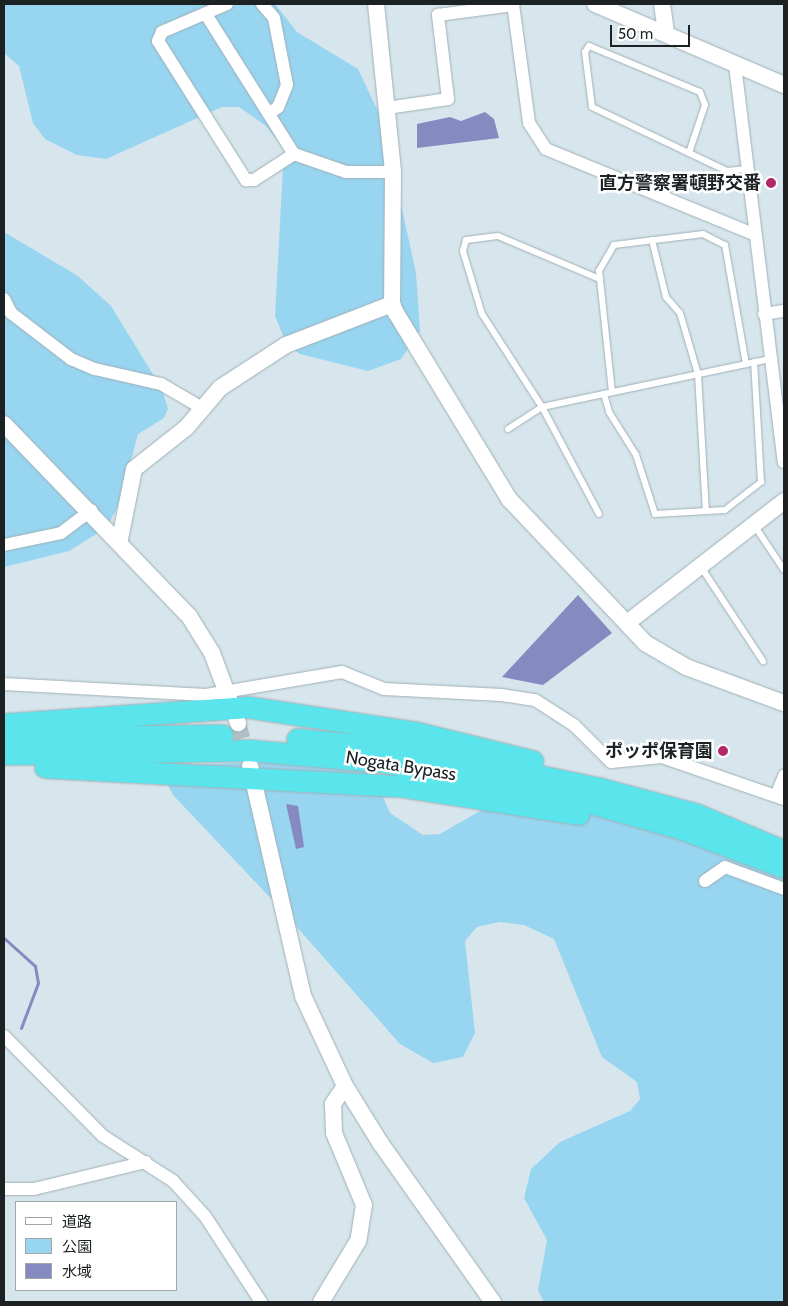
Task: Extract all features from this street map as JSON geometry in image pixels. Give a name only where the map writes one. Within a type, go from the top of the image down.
[{"type":"highway","points":[[4,724],[233,707],[299,713],[497,751],[664,798],[691,822]]},
{"type":"highway","name":"Nogata Bypass","points":[[4,738],[232,735],[338,741],[497,766],[784,850]]},
{"type":"highway","name":"Nogata Bypass","points":[[4,754],[247,750],[324,755],[504,783],[691,822],[784,867]]},
{"type":"highway","points":[[4,765],[252,771],[471,794],[653,829],[691,822]]},
{"type":"street","points":[[227,4],[208,16],[162,32],[158,41],[246,180],[254,180],[294,154]]},
{"type":"street","points":[[262,4],[274,18],[287,84],[278,106],[269,114]]},
{"type":"street","points":[[376,4],[393,172],[392,304],[509,498],[627,623],[663,656],[784,703]]},
{"type":"street","points":[[387,108],[448,98],[437,9],[513,4],[529,123],[546,149],[753,234]]},
{"type":"street","points":[[595,4],[784,85]]},
{"type":"street","points":[[662,4],[666,34]]},
{"type":"street","points":[[208,16],[294,154],[346,172],[393,172]]},
{"type":"street","points":[[735,65],[753,234],[784,462]]},
{"type":"street","points":[[4,299],[11,313],[71,359],[95,369],[161,384],[202,408]]},
{"type":"street","points":[[120,539],[134,469],[186,428],[202,408],[244,369],[286,345],[392,304]]},
{"type":"street","points":[[764,314],[784,311]]},
{"type":"street","points":[[4,424],[120,539],[189,616],[233,707]]},
{"type":"street","points":[[627,623],[784,501]]},
{"type":"street","points":[[4,545],[61,533],[91,510]]},
{"type":"street","points":[[4,684],[206,695],[233,707],[342,672],[384,689],[534,700],[574,725],[611,762],[662,757],[780,798],[784,776]]},
{"type":"street","points":[[252,771],[300,987],[316,1031],[345,1086],[381,1144],[493,1302]]},
{"type":"street","points":[[705,881],[725,867],[784,889]]},
{"type":"street","points":[[4,1036],[103,1136],[173,1181],[205,1216],[261,1302]]},
{"type":"street","points":[[321,1302],[362,1226],[362,1190],[331,1119],[333,1104],[345,1086]]},
{"type":"street","points":[[4,1189],[34,1189],[146,1162]]},
{"type":"lane","points":[[689,153],[705,105],[700,92],[589,46],[585,52],[592,107],[689,153],[727,171],[745,169]]},
{"type":"lane","points":[[612,392],[600,271],[614,245],[703,234],[726,244],[746,364]]},
{"type":"lane","points":[[599,514],[542,407],[482,314],[464,251],[466,240],[498,236],[600,279]]},
{"type":"lane","points":[[652,240],[666,296],[680,313],[698,374],[706,511]]},
{"type":"lane","points":[[508,428],[542,407],[770,359]]},
{"type":"lane","points":[[604,394],[609,412],[636,454],[655,514],[725,510],[761,482],[754,362]]},
{"type":"lane","points":[[753,525],[784,570]]},
{"type":"lane","points":[[700,566],[762,661]]},
{"type":"green space","points":[[4,4],[275,4],[297,32],[358,69],[383,122],[416,273],[420,331],[401,359],[368,371],[300,354],[287,345],[275,316],[284,149],[266,126],[239,107],[222,107],[106,159],[77,155],[45,139],[33,123],[19,66],[4,53]]},
{"type":"green space","points":[[4,232],[78,276],[111,306],[162,389],[168,409],[164,418],[138,434],[119,505],[106,528],[69,551],[4,567]]},
{"type":"green space","points":[[267,762],[370,768],[390,813],[423,835],[440,834],[506,796],[784,847],[784,1302],[544,1302],[538,1290],[547,1240],[524,1198],[531,1169],[560,1142],[630,1111],[640,1099],[637,1082],[602,1057],[554,939],[524,925],[499,922],[477,927],[465,941],[475,1033],[463,1057],[433,1063],[400,1044],[280,908],[173,795],[166,781],[179,765]]},
{"type":"water","points":[[485,112],[494,119],[499,138],[417,148],[417,124],[450,117],[461,121]]},
{"type":"water","points":[[578,595],[612,633],[543,685],[502,677]]},
{"type":"water","points":[[286,804],[298,806],[304,847],[296,849]]},
{"type":"waterway","points":[[4,938],[35,966],[38,983],[21,1028]]},
{"type":"tunnel","points":[[238,723],[248,759]]},
{"type":"place","name":"直方警察署頓野交番","points":[[771,183]]},
{"type":"place","name":"ポッポ保育園","points":[[723,751]]}]
